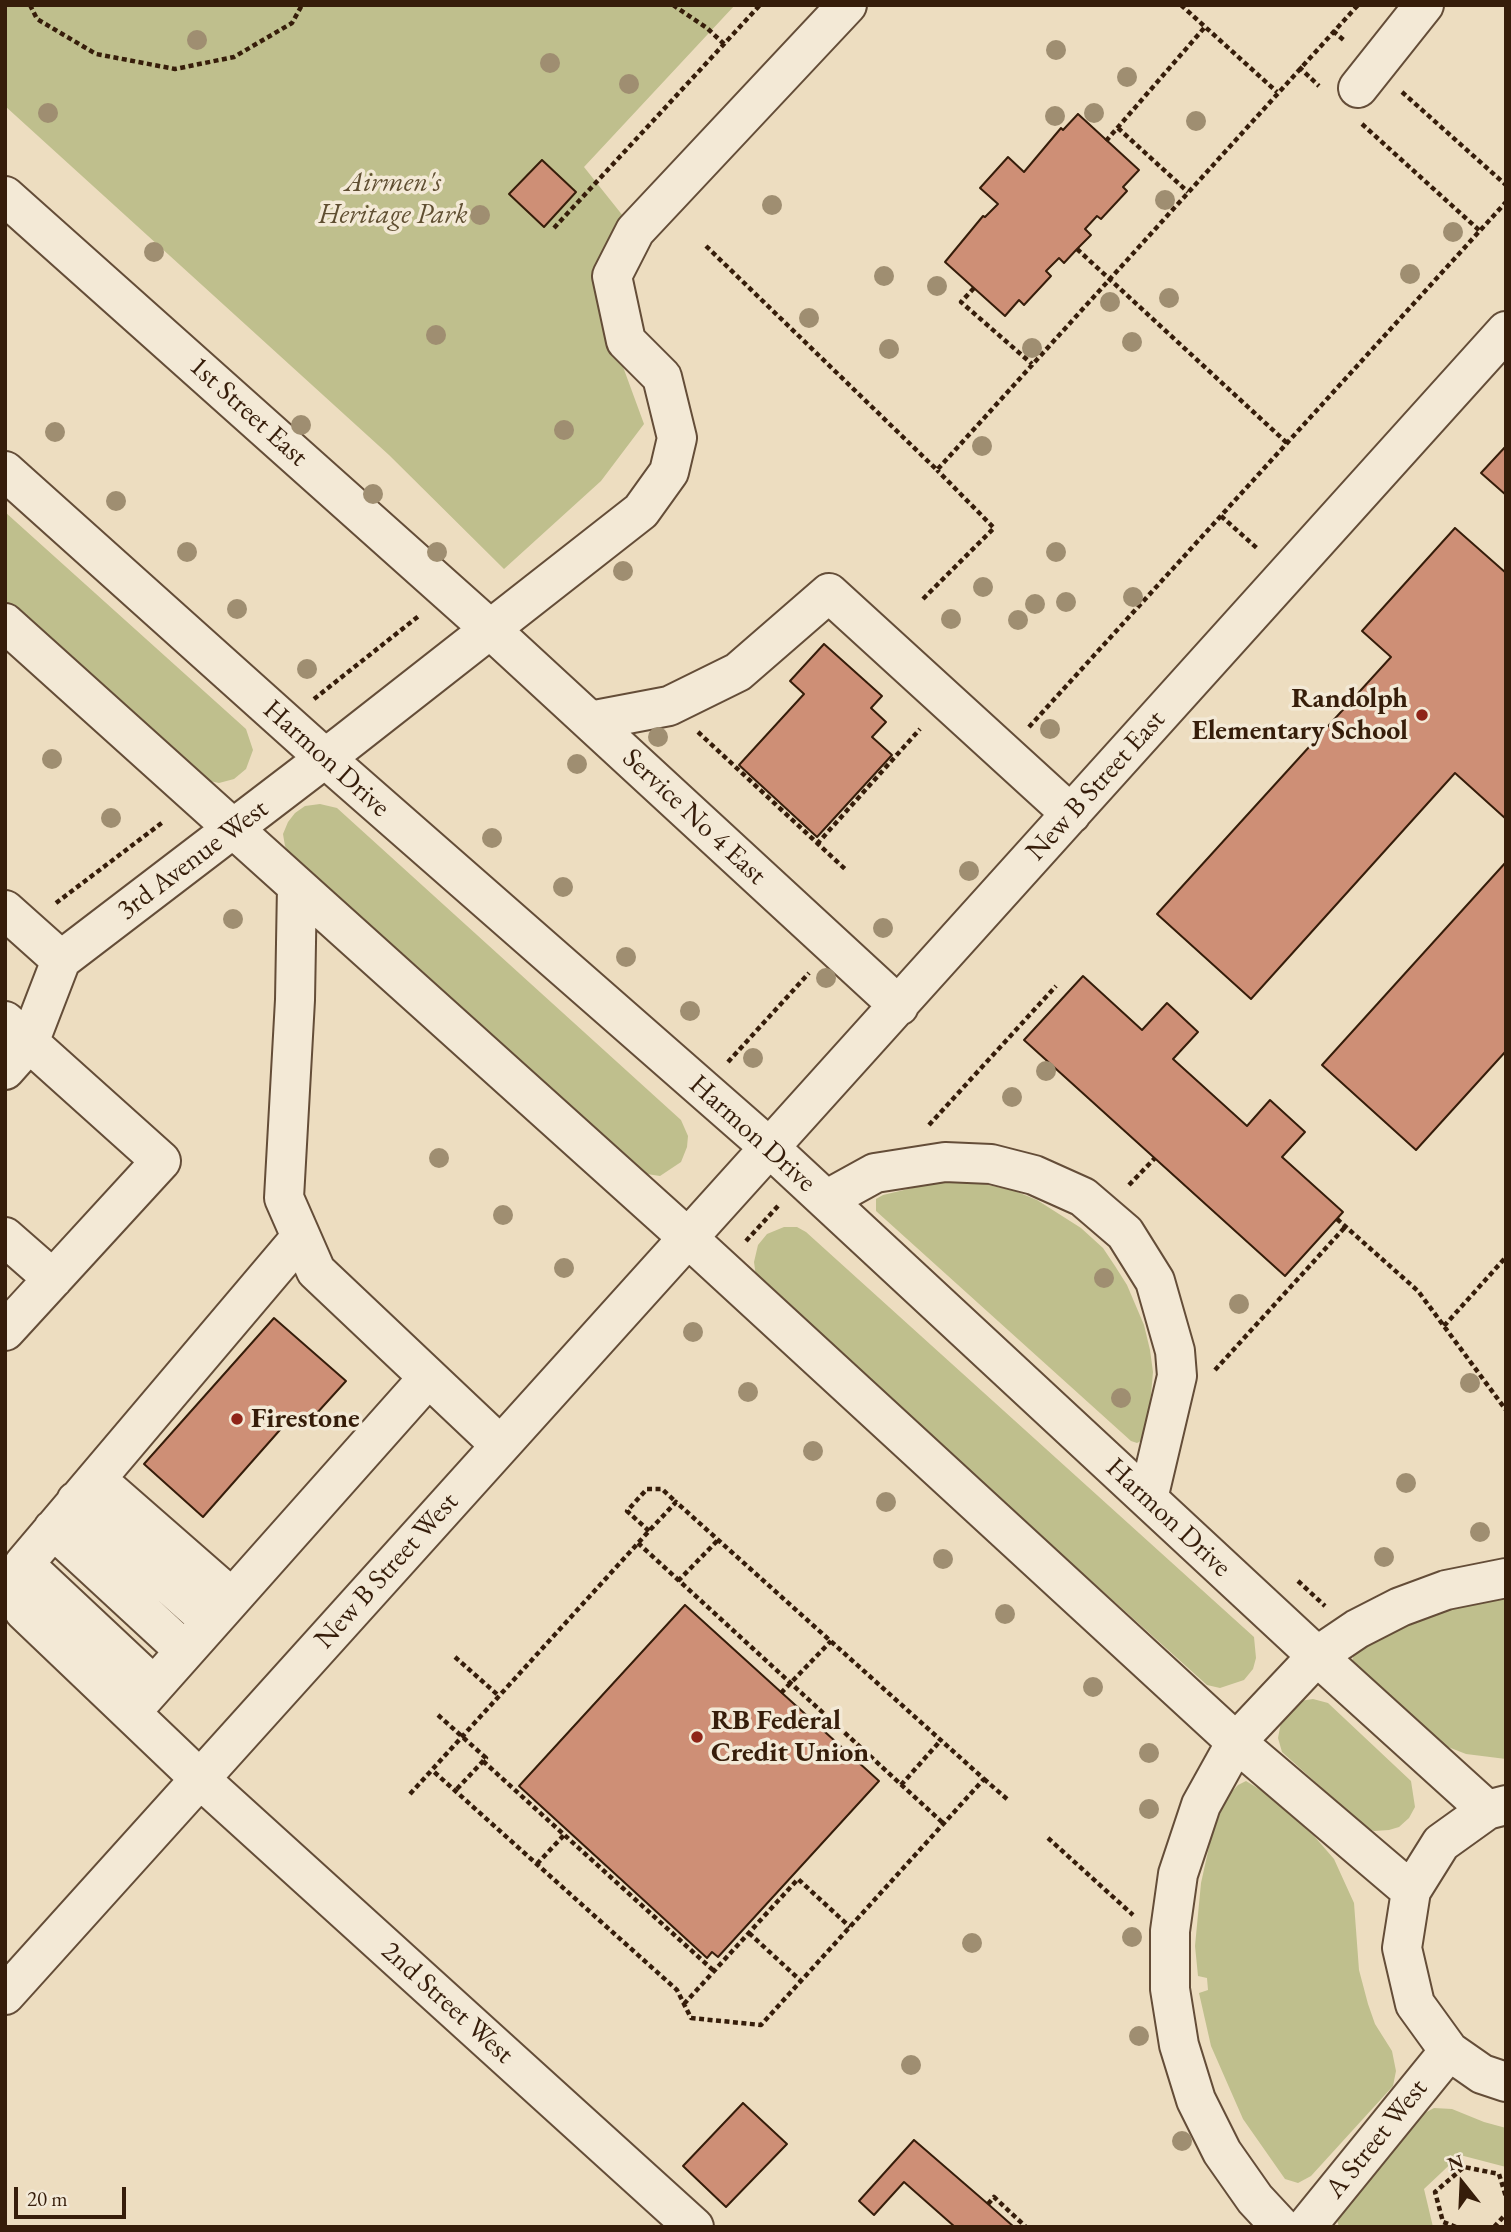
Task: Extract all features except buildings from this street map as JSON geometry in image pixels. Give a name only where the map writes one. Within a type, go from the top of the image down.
[{"type":"street","name":"3rd Avenue West","points":[[61,960],[325,758],[640,511],[669,472],[677,438],[662,377],[626,341],[612,276],[635,231],[847,5]]},
{"type":"street","points":[[1355,93],[1424,5]]},
{"type":"street","name":"1st Street East","points":[[5,196],[490,629]]},
{"type":"street","name":"New B Street East","points":[[770,1148],[1506,331]]},
{"type":"street","name":"Harmon Drive","points":[[5,471],[325,758],[770,1148],[1317,1656],[1496,1807]]},
{"type":"street","points":[[590,721],[669,705],[738,672],[829,593],[1071,814]]},
{"type":"street","points":[[5,624],[687,1237],[1236,1742],[1411,1891]]},
{"type":"street","name":"Service No 4 East","points":[[490,629],[899,1006]]},
{"type":"street","points":[[297,887],[295,1000],[284,1198],[316,1271],[500,1445]]},
{"type":"street","points":[[9,1319],[53,1279],[162,1161],[13,1045],[61,960],[15,918]]},
{"type":"street","name":"New B Street West","points":[[5,1995],[770,1148]]},
{"type":"street","points":[[815,1189],[875,1173],[945,1162],[991,1164],[1034,1175],[1083,1197],[1125,1233],[1155,1281],[1175,1352],[1177,1376],[1148,1499]]},
{"type":"street","points":[[5,1237],[53,1279]]},
{"type":"street","points":[[75,1503],[301,1237]]},
{"type":"street","points":[[142,1699],[428,1378]]},
{"type":"street","points":[[75,1503],[222,1610]]},
{"type":"street","points":[[75,1503],[186,1651]]},
{"type":"street","name":"2nd Street West","points":[[75,1503],[24,1564],[24,1611],[142,1699],[200,1779],[694,2227]]},
{"type":"street","points":[[1281,2227],[1255,2199],[1222,2152],[1196,2100],[1179,2045],[1170,1989],[1170,1931],[1178,1874],[1201,1805],[1236,1742],[1317,1656],[1357,1629],[1400,1607],[1446,1590],[1506,1578]]},
{"type":"street","points":[[1496,1807],[1441,1843],[1411,1891],[1402,1948],[1415,2004],[1449,2051],[1482,2074],[1506,2082]]},
{"type":"street","name":"A Street West","points":[[1306,2227],[1449,2051]]},
{"type":"path","points":[[30,5],[37,19],[96,54],[175,69],[234,57],[292,23],[302,5]]},
{"type":"path","points":[[673,5],[707,28],[724,44]]},
{"type":"path","points":[[554,228],[760,5]]},
{"type":"path","points":[[1181,5],[1277,92]]},
{"type":"path","points":[[937,470],[1299,67],[1358,5]]},
{"type":"path","points":[[1106,141],[1205,27]]},
{"type":"path","points":[[1333,31],[1355,93],[1480,231]]},
{"type":"path","points":[[1299,67],[1355,93],[1506,185]]},
{"type":"path","points":[[1118,128],[1188,192]]},
{"type":"path","points":[[1005,754],[1506,202]]},
{"type":"path","points":[[706,246],[995,528],[923,599]]},
{"type":"path","points":[[1077,249],[1287,443]]},
{"type":"path","points":[[974,288],[961,302],[1032,364]]},
{"type":"path","points":[[1221,516],[1286,575]]},
{"type":"path","points":[[305,706],[423,612],[453,596]]},
{"type":"path","points":[[669,705],[845,869]]},
{"type":"path","points":[[817,844],[926,723]]},
{"type":"path","points":[[15,918],[163,822]]},
{"type":"path","points":[[724,1065],[834,946]]},
{"type":"path","points":[[926,1128],[1056,986]]},
{"type":"path","points":[[1124,1191],[1155,1158]]},
{"type":"path","points":[[720,1268],[815,1189]]},
{"type":"path","points":[[1337,1219],[1418,1291],[1506,1410]]},
{"type":"path","points":[[1209,1376],[1346,1226]]},
{"type":"path","points":[[1444,1325],[1506,1257]]},
{"type":"path","points":[[649,1531],[627,1511],[648,1489],[662,1489],[1007,1799]]},
{"type":"path","points":[[410,1794],[676,1502]]},
{"type":"path","points":[[678,1581],[718,1540]]},
{"type":"path","points":[[638,1543],[943,1823]]},
{"type":"path","points":[[781,1693],[831,1641]]},
{"type":"path","points":[[455,1657],[499,1696]]},
{"type":"path","points":[[438,1715],[486,1758],[455,1791]]},
{"type":"path","points":[[901,1785],[941,1740]]},
{"type":"path","points":[[483,1761],[714,1971]]},
{"type":"path","points":[[432,1770],[677,1990],[691,2018],[761,2025],[984,1779]]},
{"type":"path","points":[[537,1864],[564,1835]]},
{"type":"path","points":[[1048,1838],[1136,1918]]},
{"type":"path","points":[[684,2004],[798,1880],[850,1927]]},
{"type":"path","points":[[749,1933],[801,1981]]},
{"type":"path","points":[[1456,2227],[1443,2222],[1435,2192],[1464,2167],[1499,2174],[1506,2197]]},
{"type":"path","points":[[988,2204],[994,2197],[1026,2227]]},
{"type":"path","points":[[1494,2227],[1506,2214]]},
{"type":"green space","name":"Airmen's Heritage Park","points":[[5,5],[735,5],[584,167],[635,231],[599,259],[622,364],[644,424],[601,481],[504,569],[389,455],[5,106]]},
{"type":"green space","points":[[5,512],[246,729],[253,750],[246,769],[234,779],[219,783],[205,780],[5,603]]},
{"type":"green space","points":[[320,804],[337,808],[681,1120],[688,1136],[681,1162],[660,1176],[647,1174],[631,1165],[292,859],[285,846],[283,834],[288,822],[305,806]]},
{"type":"green space","points":[[961,1181],[1015,1191],[1037,1200],[1081,1228],[1103,1248],[1127,1285],[1144,1325],[1150,1350],[1153,1372],[1151,1395],[1145,1438],[1141,1441],[1131,1441],[876,1211],[876,1199],[883,1195],[929,1184]]},
{"type":"green space","points":[[784,1227],[797,1227],[806,1232],[1254,1637],[1256,1658],[1253,1669],[1244,1680],[1220,1688],[1207,1685],[756,1277],[754,1262],[758,1245],[767,1234]]},
{"type":"green space","points":[[1506,1598],[1506,1759],[1466,1754],[1443,1745],[1352,1662],[1354,1653],[1403,1626],[1451,1609]]},
{"type":"green space","points":[[1313,1699],[1328,1703],[1411,1781],[1415,1807],[1409,1818],[1399,1827],[1374,1831],[1364,1826],[1282,1752],[1278,1738],[1282,1717],[1300,1701]]},
{"type":"green space","points":[[1246,1781],[1269,1795],[1314,1836],[1334,1859],[1354,1903],[1359,1970],[1368,2004],[1375,2024],[1392,2051],[1396,2071],[1393,2086],[1311,2176],[1298,2183],[1285,2179],[1243,2119],[1211,2046],[1199,1993],[1208,1990],[1207,1978],[1198,1976],[1195,1946],[1201,1883],[1211,1838],[1226,1798],[1238,1785]]},
{"type":"green space","points":[[1434,2108],[1452,2109],[1506,2128],[1506,2167],[1460,2155],[1424,2189],[1433,2227],[1339,2227],[1335,2213],[1419,2116]]},
{"type":"place","name":"Randolph Elementary School","points":[[1422,715]]},
{"type":"place","name":"Firestone","points":[[237,1419]]},
{"type":"place","name":"RB Federal Credit Union","points":[[697,1737]]}]
